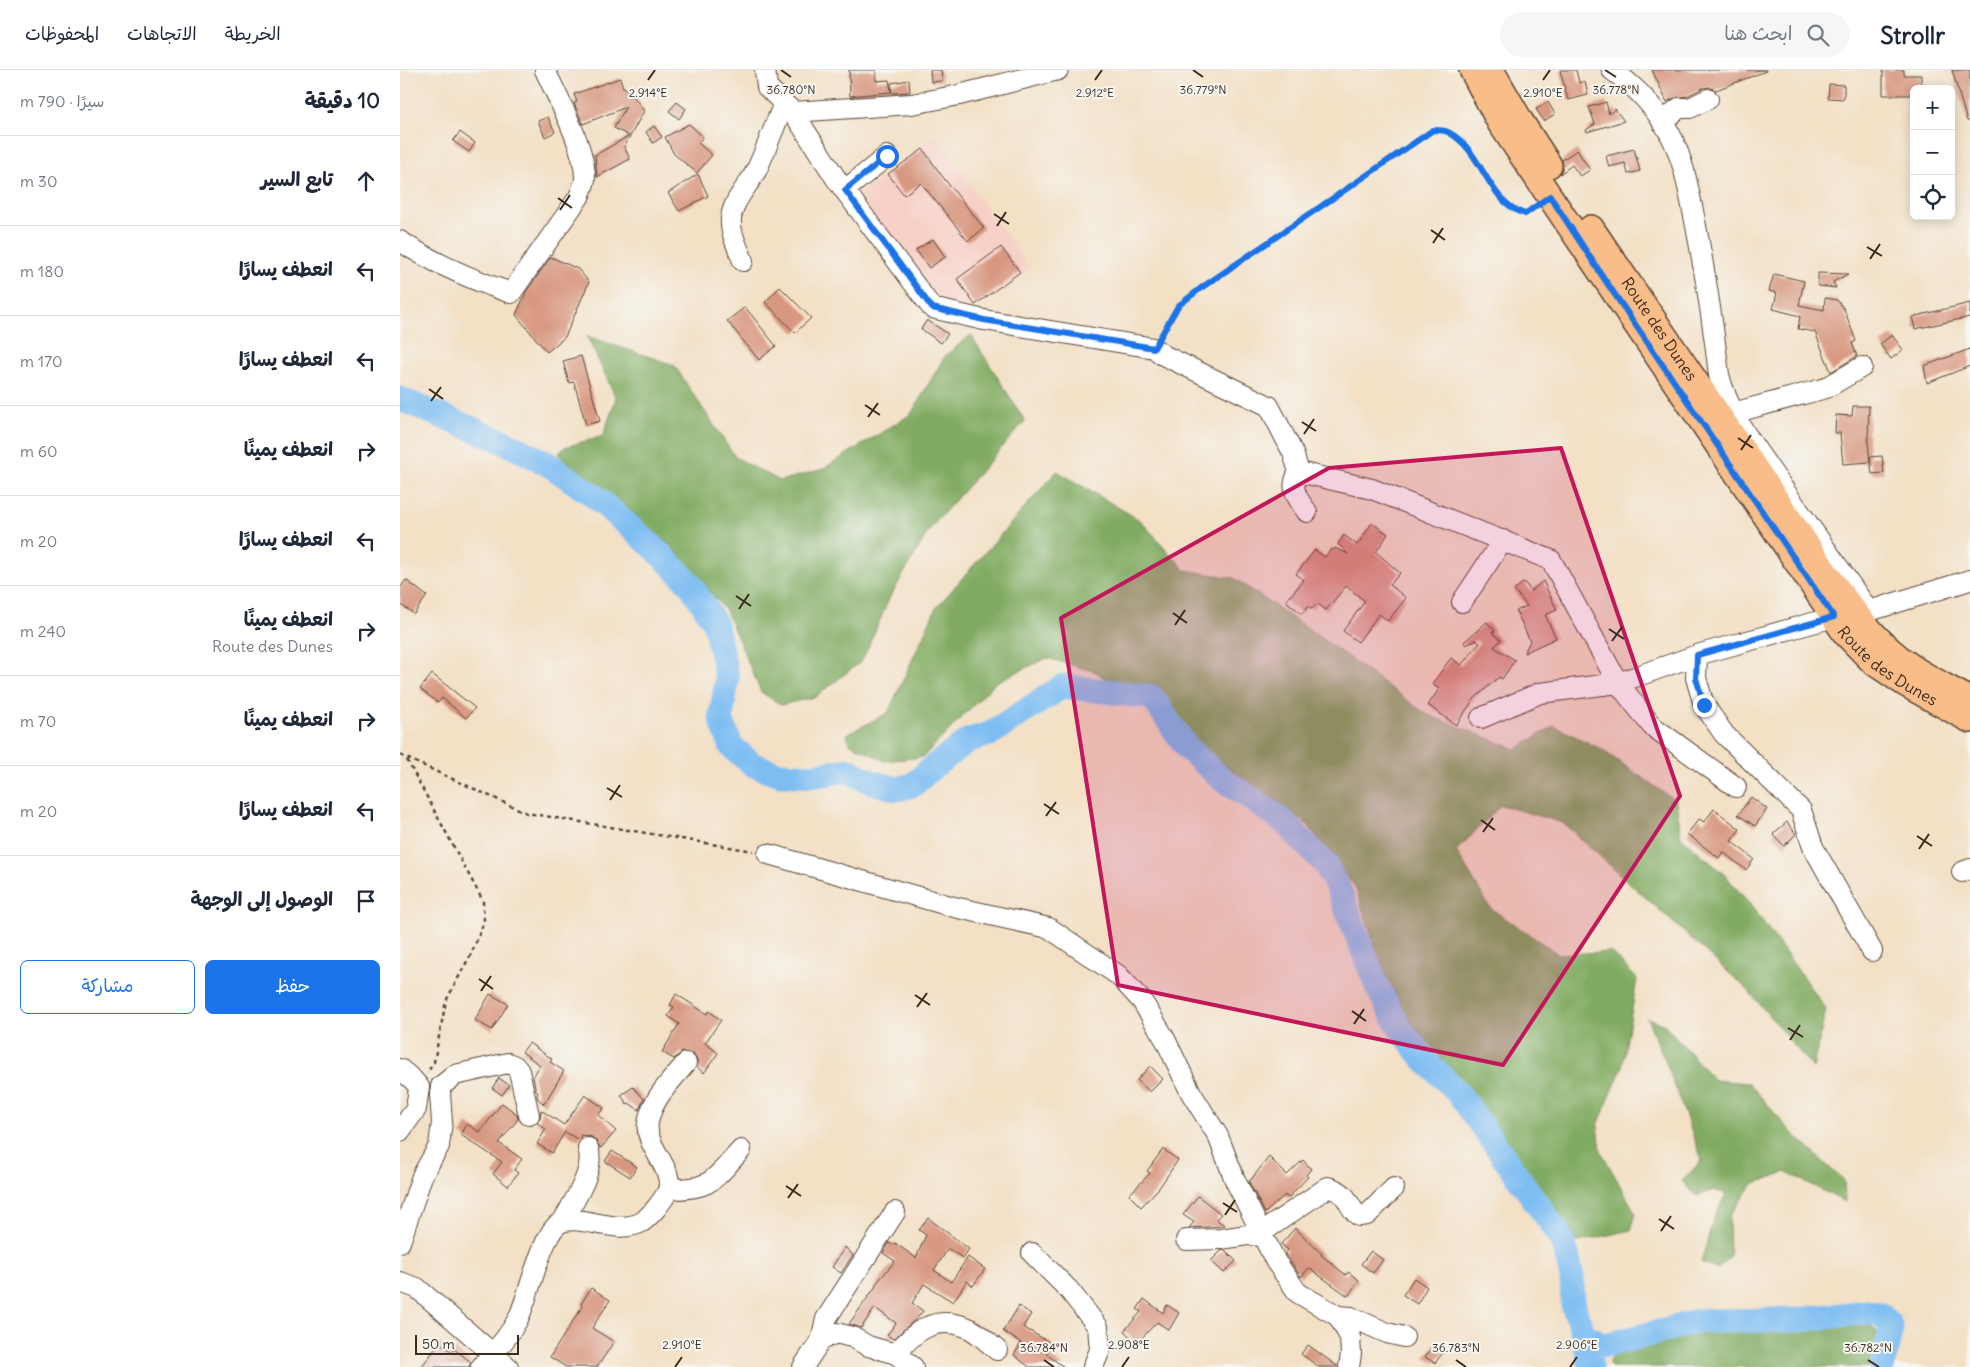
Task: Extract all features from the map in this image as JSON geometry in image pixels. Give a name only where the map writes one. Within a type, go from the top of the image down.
[{"type":"main road","name":"Route des Dunes","points":[[1472,70],[1500,123],[1845,633],[1873,662],[1904,683],[1970,720]]},
{"type":"main road","name":"Route des Dunes","points":[[1491,70],[1521,122],[1590,226],[1857,616],[1878,638],[1912,667],[1970,700]]},
{"type":"street","points":[[400,241],[414,250],[486,284],[511,293],[579,197],[585,180],[583,164],[573,133],[545,70]]},
{"type":"street","points":[[751,70],[766,78],[932,308],[984,320],[1154,348],[1163,355],[1269,406],[1293,453],[1299,472],[1294,480],[1295,494],[1307,512]]},
{"type":"street","points":[[788,108],[912,104],[959,95],[1058,70]]},
{"type":"street","points":[[1612,70],[1628,82],[1651,105],[1670,135],[1686,180],[1700,246],[1724,393],[1733,413],[1756,450],[1870,611],[1970,580]]},
{"type":"street","points":[[1662,122],[1678,108],[1690,108],[1708,98]]},
{"type":"street","points":[[743,261],[731,224],[732,212],[757,170],[788,108]]},
{"type":"street","points":[[845,190],[887,156]]},
{"type":"street","points":[[1733,413],[1826,388],[1862,367]]},
{"type":"street","points":[[1299,472],[1372,489],[1551,560],[1618,683],[1652,726],[1736,786]]},
{"type":"street","points":[[1462,602],[1503,540]]},
{"type":"street","points":[[1481,718],[1540,694],[1618,683],[1697,655],[1834,617]]},
{"type":"street","points":[[1697,655],[1696,678],[1704,705],[1724,734],[1801,810],[1813,847],[1872,951]]},
{"type":"street","points":[[1718,774],[1750,759]]},
{"type":"street","points":[[768,854],[954,907],[1049,928],[1118,975],[1142,1001],[1165,1038],[1191,1094],[1218,1136],[1235,1180],[1276,1262],[1298,1293],[1338,1316],[1351,1317],[1387,1333],[1404,1338]]},
{"type":"street","points":[[400,1069],[419,1087],[441,1086],[455,1074],[508,1063],[516,1066],[519,1071],[529,1115]]},
{"type":"street","points":[[563,1221],[574,1220],[615,1227],[628,1227],[643,1222],[658,1206],[668,1189],[668,1177],[647,1132],[648,1121],[653,1108],[686,1063]]},
{"type":"street","points":[[400,1242],[422,1176],[439,1146],[442,1122],[441,1086]]},
{"type":"street","points":[[400,1131],[416,1109],[419,1087]]},
{"type":"street","points":[[487,1361],[505,1341],[518,1317],[546,1244],[556,1226],[563,1221],[590,1169],[591,1157],[588,1148]]},
{"type":"street","points":[[668,1189],[690,1190],[703,1186],[714,1180],[741,1150]]},
{"type":"street","points":[[1186,1240],[1222,1239],[1262,1233],[1328,1187],[1339,1191],[1348,1199],[1359,1216],[1367,1215],[1394,1188]]},
{"type":"street","points":[[803,1367],[821,1340],[826,1319],[895,1212]]},
{"type":"street","points":[[1032,1253],[1069,1290],[1098,1326],[1100,1350],[1094,1367]]},
{"type":"street","points":[[400,1282],[417,1288],[487,1361],[508,1367]]},
{"type":"street","points":[[1338,1316],[1350,1337],[1351,1354],[1349,1367]]},
{"type":"street","points":[[896,1354],[908,1339],[927,1326],[943,1322],[967,1327],[998,1350]]},
{"type":"street","points":[[821,1340],[836,1333],[852,1337],[868,1346],[896,1354],[914,1367]]},
{"type":"path","points":[[1154,348],[1178,306],[1201,288],[1433,130],[1447,131],[1466,146],[1502,201],[1515,210],[1525,214],[1550,196]]},
{"type":"path","points":[[400,755],[527,813],[768,854]]},
{"type":"path","points":[[406,759],[483,900],[484,922],[472,952],[446,1001],[434,1062],[419,1087]]},
{"type":"highlighted area","points":[[1561,448],[1680,796],[1503,1065],[1118,985],[1061,618],[1329,468]]},
{"type":"shaded area","points":[[936,137],[1030,269],[974,311],[939,302],[859,196]]},
{"type":"green space","points":[[971,335],[1025,421],[929,530],[889,599],[862,661],[815,697],[781,705],[761,692],[726,611],[672,547],[558,454],[565,447],[603,436],[616,398],[587,336],[674,365],[735,457],[780,481],[823,469],[911,414],[945,356]]},
{"type":"green space","points":[[1057,471],[1141,521],[1185,570],[1234,578],[1323,639],[1426,714],[1516,749],[1554,726],[1599,748],[1676,801],[1681,837],[1724,874],[1751,905],[1826,1009],[1813,1068],[1747,989],[1563,823],[1501,805],[1456,851],[1490,908],[1558,954],[1611,952],[1637,979],[1622,1068],[1598,1125],[1601,1151],[1636,1214],[1631,1230],[1573,1243],[1472,1095],[1408,1018],[1384,971],[1355,887],[1308,825],[1096,672],[1047,658],[996,682],[923,757],[885,761],[849,743],[847,734],[888,713],[936,608]]},
{"type":"green space","points":[[1647,1018],[1665,1025],[1714,1080],[1749,1083],[1790,1131],[1844,1181],[1845,1202],[1786,1172],[1753,1184],[1729,1216],[1730,1256],[1718,1269],[1701,1262],[1714,1218],[1726,1194],[1714,1190],[1696,1196],[1682,1181],[1702,1160],[1665,1060]]},
{"type":"green space","points":[[1867,1320],[1877,1332],[1873,1367],[1611,1367],[1608,1361],[1638,1341],[1701,1325],[1793,1324]]},
{"type":"building","points":[[849,70],[876,70],[876,81],[889,80],[891,92],[850,96]]},
{"type":"building","points":[[930,70],[941,70],[942,81],[931,82]]},
{"type":"building","points":[[1560,70],[1576,70],[1579,83],[1585,81],[1588,95],[1568,100]]},
{"type":"building","points":[[1652,70],[1766,71],[1716,90],[1709,87],[1703,88],[1687,96],[1667,102]]},
{"type":"building","points":[[1883,70],[1904,70],[1904,75],[1921,75],[1921,85],[1910,85],[1910,95],[1883,95]]},
{"type":"building","points":[[1952,70],[1970,70],[1970,121],[1967,121]]},
{"type":"building","points":[[620,78],[623,87],[630,91],[644,111],[624,147],[630,159],[597,177],[595,155],[629,136],[614,128],[626,107],[583,124],[574,103],[577,102],[574,94]]},
{"type":"building","points":[[909,80],[910,92],[892,93],[891,83]]},
{"type":"building","points":[[1829,84],[1844,85],[1844,99],[1828,98]]},
{"type":"building","points":[[677,102],[686,109],[679,119],[669,111]]},
{"type":"building","points":[[1548,102],[1555,114],[1544,121],[1536,109]]},
{"type":"building","points":[[1606,102],[1609,114],[1615,109],[1624,121],[1587,132],[1586,130],[1595,124],[1589,107]]},
{"type":"building","points":[[548,117],[555,132],[545,137],[538,121]]},
{"type":"building","points":[[689,124],[703,137],[698,143],[712,155],[697,173],[674,154],[665,137]]},
{"type":"building","points":[[654,126],[662,137],[653,143],[646,132]]},
{"type":"building","points":[[460,132],[475,143],[469,152],[453,141]]},
{"type":"building","points":[[923,149],[984,228],[968,241],[921,183],[904,195],[888,174]]},
{"type":"building","points":[[1634,149],[1640,171],[1628,174],[1625,163],[1609,167],[1606,156]]},
{"type":"building","points":[[1577,150],[1590,170],[1580,176],[1572,165],[1560,174],[1563,165],[1562,160]]},
{"type":"building","points":[[698,174],[708,196],[679,211],[668,193]]},
{"type":"building","points":[[933,239],[945,257],[929,268],[916,250]]},
{"type":"building","points":[[1001,247],[1020,272],[975,305],[957,279]]},
{"type":"building","points":[[551,257],[578,269],[589,282],[565,337],[547,352],[516,315],[526,292]]},
{"type":"building","points":[[1818,273],[1848,274],[1833,282],[1836,288],[1818,286]]},
{"type":"building","points":[[1774,274],[1804,281],[1799,305],[1824,310],[1825,298],[1837,300],[1844,309],[1856,341],[1852,343],[1857,356],[1831,372],[1815,332],[1798,329],[1800,316],[1773,309],[1777,293],[1769,291]]},
{"type":"building","points":[[780,287],[811,318],[795,333],[765,302]]},
{"type":"building","points":[[1970,303],[1970,317],[1915,329],[1912,317]]},
{"type":"building","points":[[745,307],[776,346],[759,360],[727,321]]},
{"type":"building","points":[[927,320],[948,334],[941,343],[921,329]]},
{"type":"building","points":[[1892,335],[1903,350],[1891,359],[1880,344]]},
{"type":"building","points":[[1970,349],[1970,366],[1927,383],[1924,366]]},
{"type":"building","points":[[581,356],[600,421],[586,425],[574,382],[569,383],[563,361]]},
{"type":"building","points":[[1853,406],[1869,406],[1868,442],[1870,462],[1843,464],[1840,433],[1835,433],[1836,415],[1852,416]]},
{"type":"building","points":[[1882,456],[1884,473],[1872,474],[1870,457]]},
{"type":"building","points":[[1372,523],[1388,534],[1376,552],[1400,573],[1390,585],[1406,598],[1388,621],[1379,614],[1358,642],[1343,631],[1365,601],[1346,586],[1326,610],[1317,603],[1312,609],[1308,606],[1302,614],[1286,601],[1304,580],[1296,574],[1315,550],[1325,557],[1331,549],[1335,548],[1348,554],[1338,544],[1344,535],[1357,545]]},
{"type":"building","points":[[406,580],[427,596],[414,614],[400,604],[400,588]]},
{"type":"building","points":[[1543,581],[1557,610],[1545,615],[1556,638],[1524,653],[1530,641],[1516,611],[1527,606],[1514,590],[1524,582],[1531,591]]},
{"type":"building","points":[[1487,622],[1495,631],[1492,632],[1501,640],[1494,647],[1515,660],[1502,679],[1499,677],[1474,699],[1456,725],[1428,705],[1439,689],[1432,684],[1451,658],[1461,665],[1480,643],[1476,640],[1466,645],[1464,642]]},
{"type":"building","points":[[432,674],[475,708],[466,718],[442,698],[438,703],[420,689]]},
{"type":"building","points":[[1751,797],[1767,809],[1755,826],[1738,815]]},
{"type":"building","points":[[1714,809],[1740,829],[1731,841],[1754,859],[1746,870],[1723,852],[1719,858],[1687,834],[1699,819],[1704,822]]},
{"type":"building","points":[[1787,822],[1796,834],[1784,846],[1773,834]]},
{"type":"building","points":[[490,994],[508,1004],[492,1030],[475,1020]]},
{"type":"building","points":[[676,994],[707,1014],[709,1011],[721,1020],[705,1043],[718,1053],[704,1073],[697,1067],[697,1059],[693,1054],[682,1052],[674,1059],[662,1052],[679,1024],[668,1016],[674,1007],[670,1005]]},
{"type":"building","points":[[529,1043],[552,1059],[550,1062],[564,1071],[544,1104],[538,1099],[533,1077],[540,1065],[522,1052]]},
{"type":"building","points":[[1150,1066],[1163,1079],[1150,1092],[1137,1080]]},
{"type":"building","points":[[499,1078],[509,1085],[502,1095],[492,1088]]},
{"type":"building","points":[[633,1087],[644,1099],[639,1110],[629,1103],[627,1104],[621,1095]]},
{"type":"building","points":[[585,1095],[604,1108],[598,1115],[616,1131],[601,1148],[592,1137],[581,1135],[579,1140],[565,1132],[552,1153],[537,1144],[546,1129],[537,1123],[541,1110],[564,1125]]},
{"type":"building","points":[[502,1103],[517,1114],[518,1119],[499,1143],[522,1159],[514,1170],[518,1173],[508,1186],[493,1174],[502,1162],[461,1135],[467,1124],[480,1132]]},
{"type":"building","points":[[1163,1149],[1178,1160],[1159,1188],[1141,1207],[1129,1195],[1150,1173],[1147,1171]]},
{"type":"building","points":[[612,1151],[637,1167],[630,1177],[605,1161]]},
{"type":"building","points":[[1269,1157],[1287,1175],[1303,1160],[1311,1169],[1306,1175],[1308,1177],[1288,1198],[1285,1195],[1265,1213],[1249,1182]]},
{"type":"building","points":[[1198,1196],[1221,1214],[1216,1219],[1225,1226],[1189,1228],[1194,1222],[1183,1215]]},
{"type":"building","points":[[928,1218],[969,1249],[963,1258],[948,1249],[934,1270],[951,1282],[968,1257],[985,1269],[973,1286],[967,1281],[953,1302],[924,1284],[912,1303],[923,1311],[893,1339],[887,1335],[896,1323],[875,1308],[861,1328],[849,1324],[875,1285],[895,1261],[883,1253],[889,1243],[893,1245],[895,1243],[916,1258],[926,1235],[919,1230]]},
{"type":"building","points":[[1295,1228],[1321,1255],[1346,1275],[1348,1272],[1359,1280],[1348,1296],[1309,1268],[1301,1277],[1285,1254],[1288,1250],[1281,1244]]},
{"type":"building","points":[[845,1247],[853,1255],[841,1273],[832,1267]]},
{"type":"building","points":[[1225,1250],[1236,1261],[1224,1273],[1211,1261],[1221,1251]]},
{"type":"building","points":[[1371,1251],[1383,1260],[1373,1273],[1361,1264]]},
{"type":"building","points":[[1414,1278],[1427,1287],[1417,1304],[1403,1295]]},
{"type":"building","points":[[591,1288],[610,1300],[592,1328],[614,1342],[597,1367],[566,1367],[550,1357],[583,1305],[581,1304]]},
{"type":"building","points":[[1144,1299],[1163,1313],[1167,1305],[1179,1313],[1169,1330],[1157,1322],[1137,1343],[1124,1331],[1141,1312],[1137,1309]]},
{"type":"building","points":[[1019,1306],[1031,1314],[1023,1327],[1052,1344],[1046,1354],[1064,1367],[1029,1367],[1014,1355],[1021,1343],[1003,1331]]},
{"type":"building","points":[[440,1343],[452,1352],[454,1349],[471,1362],[469,1367],[421,1367]]},
{"type":"building","points":[[1435,1344],[1444,1351],[1435,1363],[1425,1357]]},
{"type":"building","points":[[1308,1345],[1337,1367],[1319,1367],[1301,1354]]},
{"type":"waterway","points":[[400,399],[502,441],[548,464],[593,495],[652,546],[690,584],[715,623],[727,678],[721,719],[731,746],[753,765],[780,774],[811,776],[848,770],[869,781],[897,789],[913,785],[934,766],[969,740],[990,734],[1063,686],[1152,697],[1187,748],[1224,781],[1284,822],[1325,864],[1339,890],[1378,989],[1400,1028],[1424,1059],[1459,1094],[1558,1233],[1566,1251],[1572,1278],[1573,1305],[1584,1335],[1605,1345],[1698,1321],[1797,1320],[1868,1312],[1881,1315],[1891,1329],[1882,1367]]},
{"type":"waterway","points":[[1584,1335],[1591,1367]]},
{"type":"route","points":[[887,156],[845,190],[932,308],[984,320],[1154,348],[1178,306],[1201,288],[1433,130],[1447,131],[1466,146],[1502,201],[1515,210],[1525,214],[1550,196],[1834,617],[1697,655],[1696,678],[1704,705]]}]
